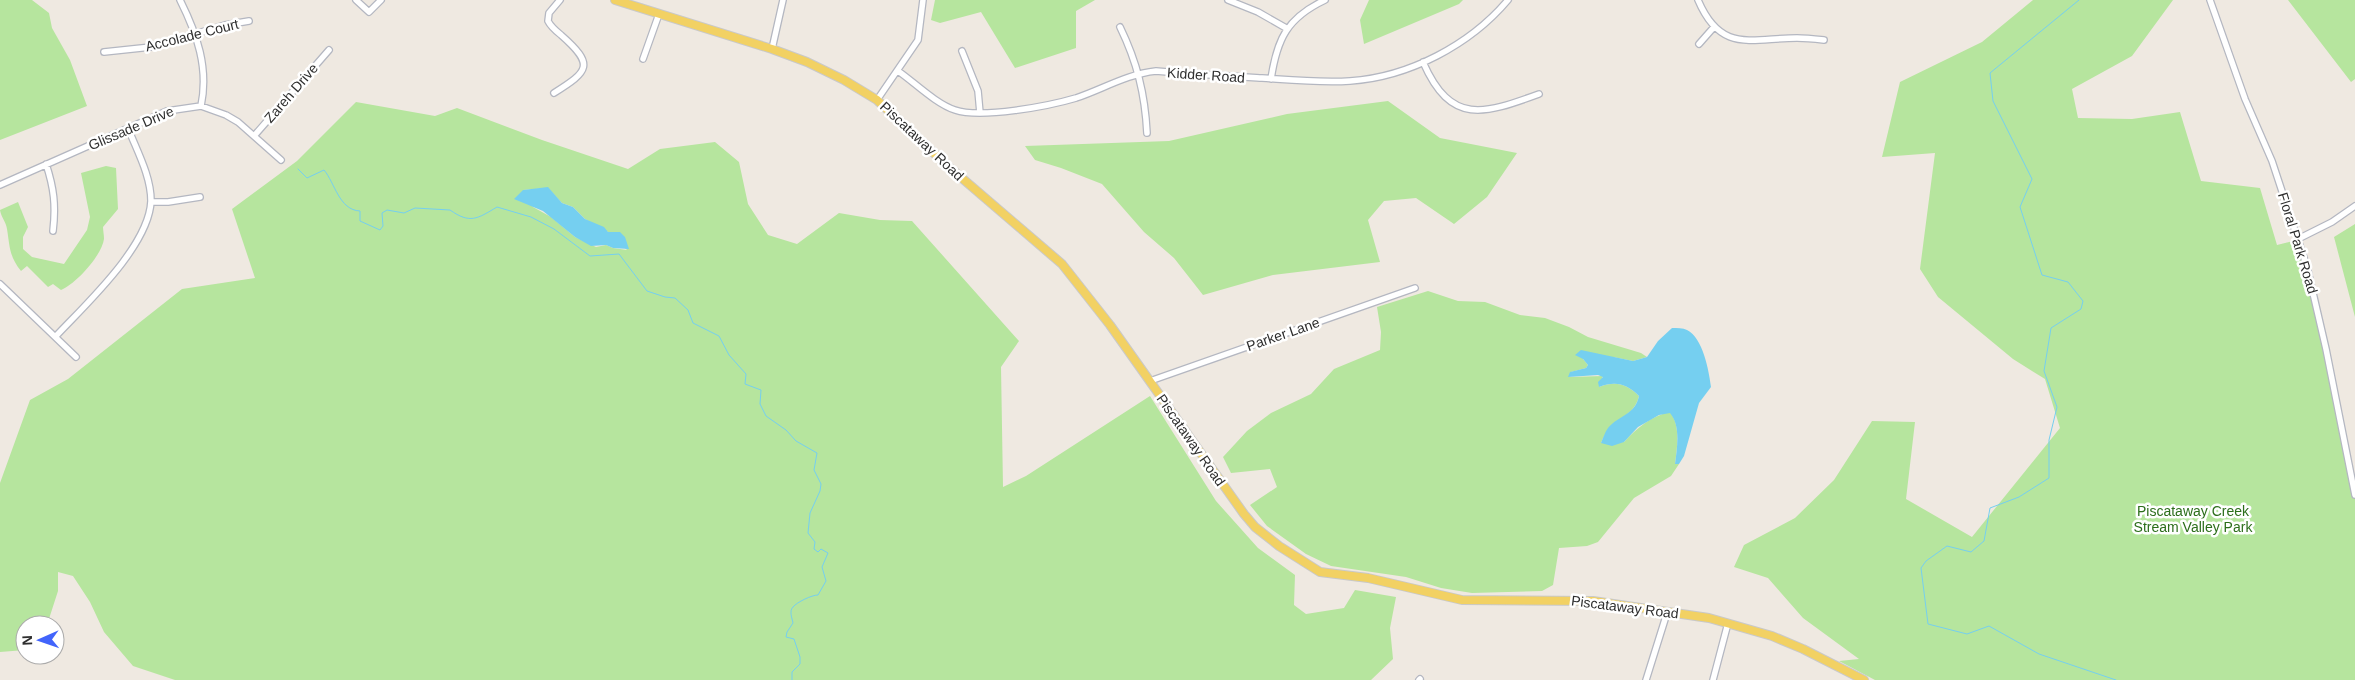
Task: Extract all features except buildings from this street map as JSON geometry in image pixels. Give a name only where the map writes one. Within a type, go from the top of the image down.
[{"type":"main road","name":"Piscataway Road","points":[[615,0],[772,49],[807,62],[844,80],[877,100],[949,167],[1062,264],[1110,325],[1244,514],[1264,535],[1314,569],[1336,575],[1384,582],[1462,600],[1574,600],[1728,623],[1758,631],[1803,649],[1864,680]]},
{"type":"street","points":[[180,0],[196,33],[204,68],[202,106]]},
{"type":"street","points":[[356,0],[369,12],[381,0]]},
{"type":"street","points":[[554,93],[577,78],[584,68],[583,59],[577,49],[548,21],[549,14],[560,0]]},
{"type":"street","points":[[772,49],[783,0]]},
{"type":"street","points":[[877,100],[918,40],[923,0]]},
{"type":"street","points":[[1228,0],[1258,12],[1286,28]]},
{"type":"street","points":[[1271,79],[1275,54],[1286,28],[1306,10],[1325,0]]},
{"type":"street","name":"Kidder Road","points":[[898,71],[949,108],[964,112],[980,113],[1030,108],[1068,100],[1140,73],[1156,71],[1271,79],[1350,81],[1395,72],[1423,62],[1471,34],[1508,0]]},
{"type":"street","points":[[1698,0],[1714,27],[1728,36],[1748,41],[1796,38],[1824,40]]},
{"type":"street","name":"Floral Park Road","points":[[2210,0],[2245,99],[2272,160],[2298,239],[2316,301],[2355,495]]},
{"type":"street","points":[[643,59],[659,14]]},
{"type":"street","name":"Accolade Court","points":[[104,52],[151,47],[225,25],[249,21]]},
{"type":"street","points":[[1120,27],[1140,73],[1145,100],[1147,133]]},
{"type":"street","points":[[1700,44],[1714,27]]},
{"type":"street","name":"Zareh Drive","points":[[254,136],[329,50]]},
{"type":"street","points":[[962,51],[978,91],[980,113]]},
{"type":"street","points":[[1423,62],[1438,91],[1452,102],[1466,108],[1493,110],[1539,94]]},
{"type":"street","name":"Glissade Drive","points":[[0,185],[167,111],[202,106],[226,115],[281,160]]},
{"type":"street","points":[[56,336],[106,283],[133,247],[145,226],[151,202],[148,180],[128,128]]},
{"type":"street","points":[[46,164],[55,194],[56,206],[53,231]]},
{"type":"street","points":[[151,202],[168,202],[200,197]]},
{"type":"street","points":[[2298,239],[2332,222],[2355,206]]},
{"type":"street","points":[[0,284],[76,357]]},
{"type":"street","name":"Parker Lane","points":[[1150,381],[1415,288]]},
{"type":"street","points":[[1646,680],[1667,613]]},
{"type":"street","points":[[1713,680],[1728,623]]},
{"type":"green space","points":[[0,0],[32,0],[49,13],[52,28],[70,60],[87,106],[0,140]]},
{"type":"green space","points":[[935,0],[1095,0],[1076,11],[1076,48],[1015,68],[981,12],[940,23],[931,20]]},
{"type":"green space","points":[[1369,0],[1463,0],[1459,4],[1364,44],[1360,20]]},
{"type":"green space","name":"Piscataway Creek Stream Valley Park","points":[[2033,0],[2173,0],[2132,56],[2072,89],[2078,118],[2132,119],[2180,112],[2201,181],[2260,188],[2277,245],[2297,240],[2304,260],[2355,499],[2355,680],[1875,680],[1839,661],[1859,659],[1803,618],[1768,578],[1734,567],[1744,545],[1795,518],[1834,480],[1872,421],[1915,422],[1906,499],[1972,537],[2060,428],[2045,379],[2013,359],[1938,297],[1920,269],[1935,153],[1882,157],[1900,82],[1982,42]]},
{"type":"green space","points":[[2288,0],[2355,0],[2355,79],[2351,82]]},
{"type":"green space","points":[[1388,101],[1440,138],[1517,153],[1487,197],[1454,224],[1416,198],[1384,201],[1368,220],[1380,262],[1273,275],[1203,295],[1174,258],[1144,232],[1102,184],[1035,160],[1025,146],[1169,141],[1287,114]]},
{"type":"green space","points":[[356,102],[435,116],[457,108],[542,140],[628,169],[660,149],[715,142],[739,162],[748,204],[768,235],[797,244],[839,213],[880,220],[912,221],[1019,341],[1001,367],[1003,487],[1026,476],[1150,396],[1216,501],[1258,548],[1295,575],[1294,605],[1306,614],[1344,608],[1355,590],[1396,597],[1390,628],[1393,659],[1371,680],[175,680],[133,666],[104,632],[90,602],[73,576],[58,572],[58,591],[50,615],[15,615],[15,651],[0,652],[0,483],[30,400],[68,379],[182,289],[255,278],[232,209],[297,161]],"holes":[[[548,188],[562,203],[573,207],[585,219],[608,232],[627,250],[606,245],[596,247],[575,237],[551,217],[533,207],[523,190]]]},
{"type":"green space","points":[[106,166],[116,168],[118,209],[103,227],[104,239],[102,246],[93,261],[74,282],[61,290],[53,284],[48,287],[27,266],[21,271],[12,256],[6,226],[0,210],[18,202],[28,227],[23,237],[23,249],[32,257],[64,264],[87,230],[90,217],[81,173]]},
{"type":"green space","points":[[2355,224],[2355,317],[2334,237]]},
{"type":"green space","points":[[1428,291],[1458,301],[1485,302],[1520,315],[1545,318],[1588,337],[1641,353],[1647,357],[1633,361],[1613,357],[1583,359],[1588,365],[1586,368],[1571,372],[1569,377],[1603,376],[1599,387],[1620,384],[1630,388],[1639,396],[1632,409],[1610,428],[1601,443],[1624,442],[1645,423],[1657,416],[1670,412],[1676,424],[1677,451],[1675,464],[1679,464],[1671,476],[1634,498],[1598,542],[1587,546],[1559,548],[1553,585],[1542,591],[1472,593],[1441,588],[1406,577],[1331,566],[1306,554],[1267,526],[1250,505],[1277,487],[1270,469],[1231,473],[1223,457],[1247,431],[1271,413],[1311,394],[1334,369],[1380,350],[1381,332],[1377,307]]},
{"type":"water","points":[[548,187],[562,203],[573,207],[585,219],[604,227],[608,232],[620,232],[625,237],[629,249],[613,248],[606,245],[591,246],[575,237],[543,211],[514,199],[523,190]]},
{"type":"water","points":[[1672,328],[1687,330],[1697,340],[1709,372],[1711,387],[1699,403],[1684,456],[1679,464],[1675,464],[1676,424],[1670,413],[1659,415],[1638,427],[1624,442],[1612,446],[1601,443],[1608,428],[1634,407],[1639,396],[1630,388],[1620,384],[1599,387],[1598,382],[1603,377],[1598,375],[1568,377],[1570,372],[1586,368],[1588,365],[1583,359],[1575,355],[1581,350],[1633,361],[1647,357],[1658,341]]},
{"type":"waterway","points":[[2079,0],[1990,73],[1993,101],[2032,179],[2020,207],[2042,275],[2068,282],[2083,301],[2081,309],[2051,328],[2044,371],[2057,407],[2049,440],[2049,478],[2019,497],[1990,508],[1984,541],[1971,552],[1947,546],[1926,561],[1921,568],[1928,624],[1967,634],[1989,626],[2039,654],[2116,680]]},
{"type":"waterway","points":[[298,169],[307,178],[324,170],[342,201],[347,206],[360,211],[360,221],[380,230],[383,226],[382,213],[387,210],[404,213],[415,208],[450,210],[463,217],[474,218],[497,207],[531,217],[554,229],[590,256],[619,254],[647,291],[675,298],[688,310],[693,323],[719,336],[729,355],[746,374],[745,384],[761,390],[760,404],[766,416],[786,430],[796,441],[817,453],[814,470],[821,484],[820,491],[810,513],[808,533],[815,542],[814,549],[818,552],[821,549],[828,553],[822,567],[826,581],[818,595],[801,601],[791,610],[793,623],[786,637],[794,639],[800,657],[800,664],[792,672],[792,680]]}]
